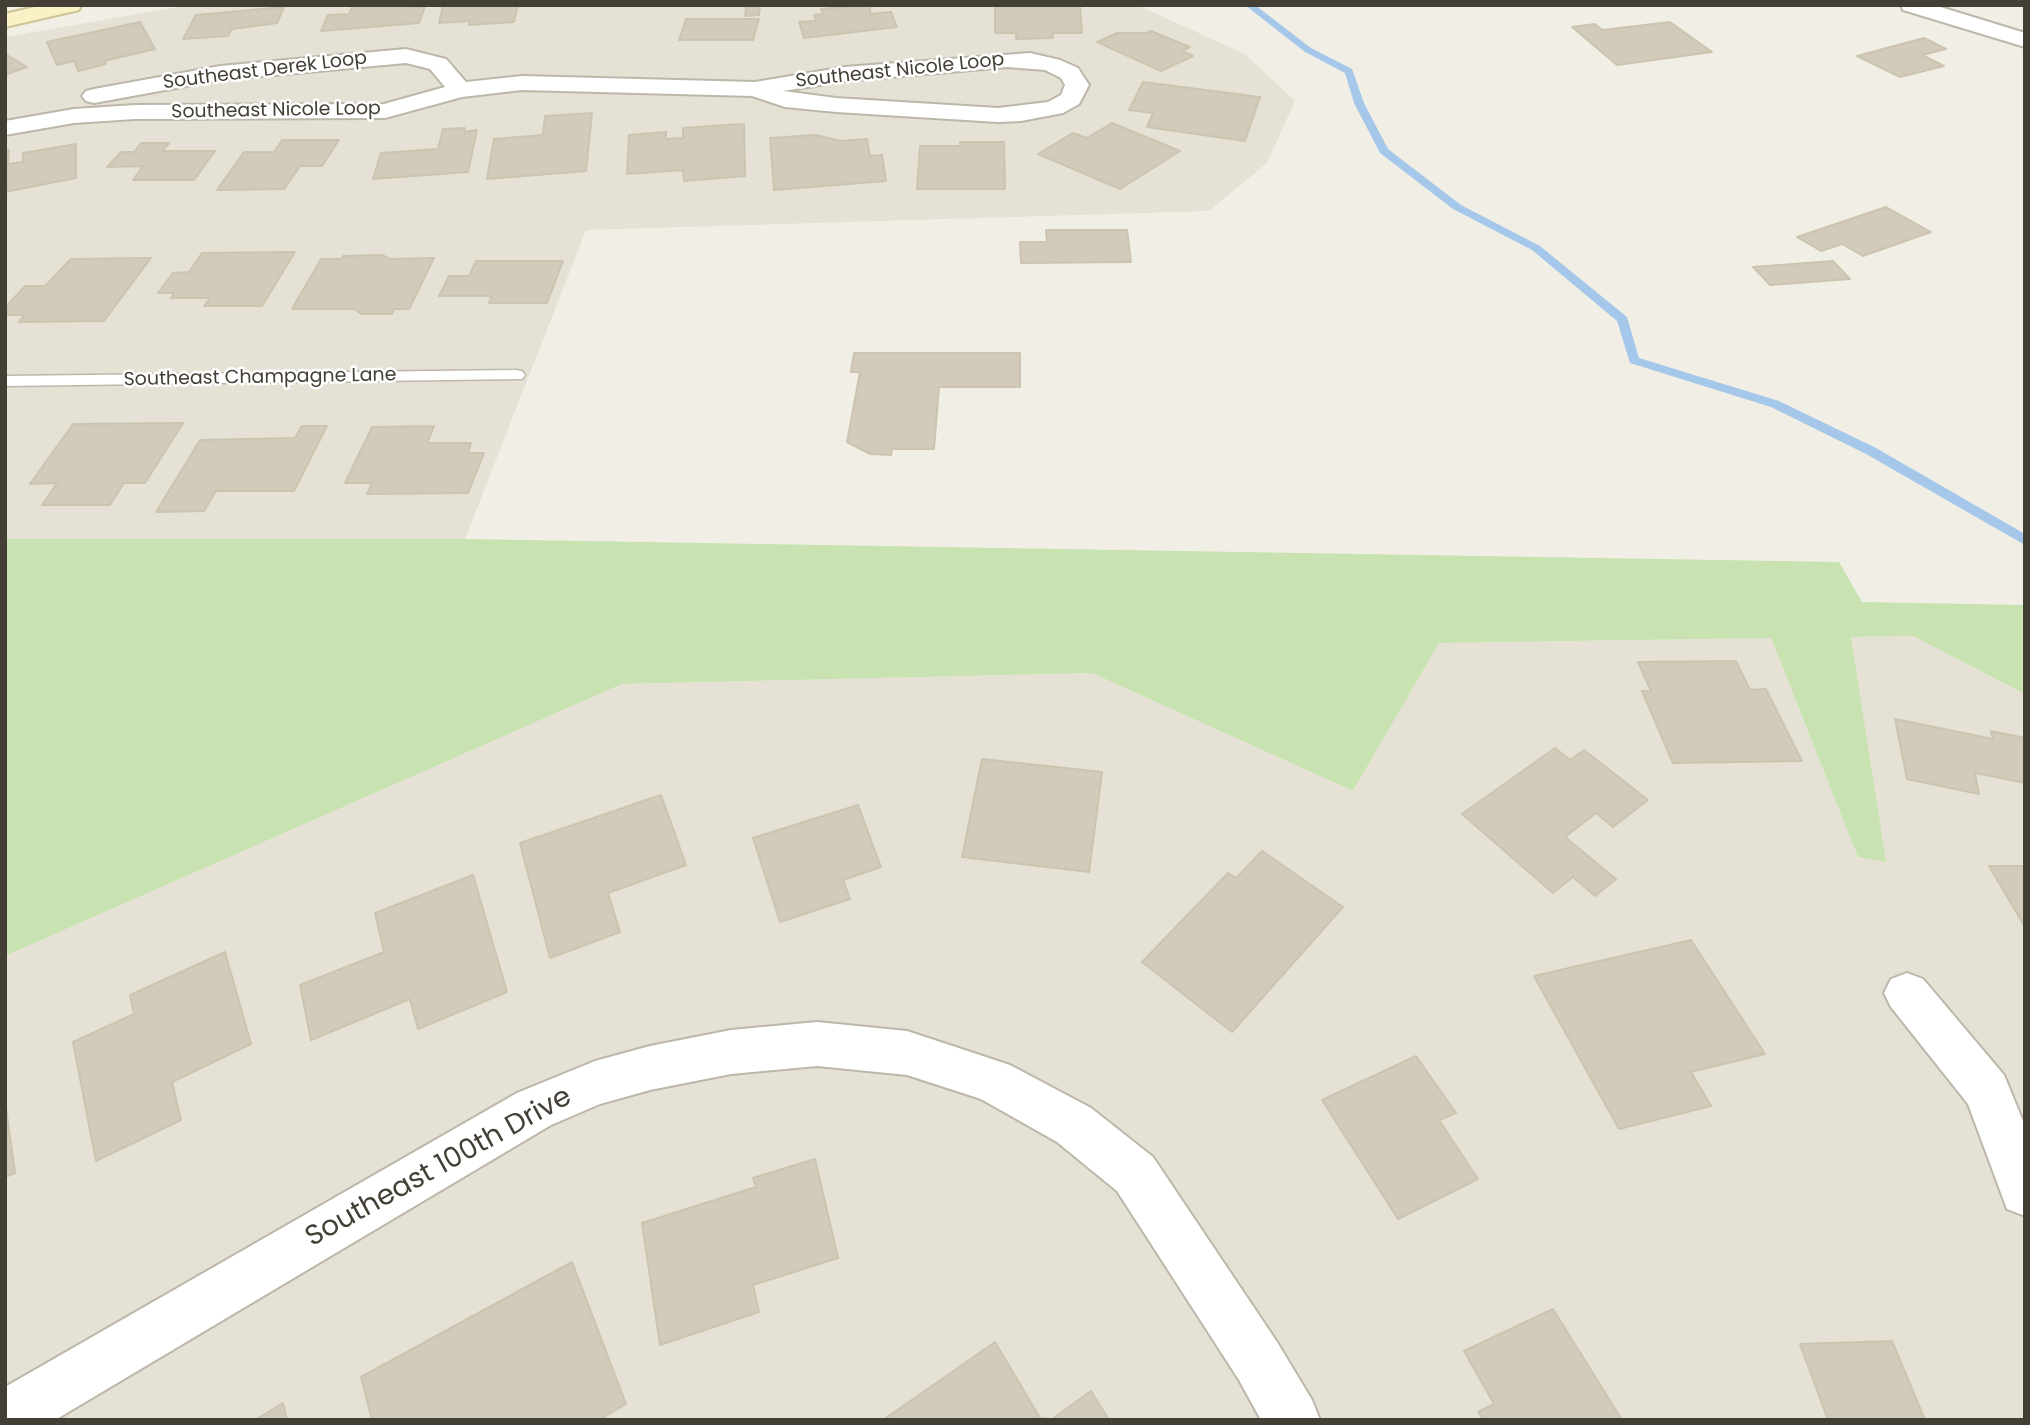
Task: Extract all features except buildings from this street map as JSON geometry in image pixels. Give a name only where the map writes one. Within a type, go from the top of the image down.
[{"type":"main road","points":[[5,21],[71,5]]},
{"type":"street","points":[[1911,5],[2025,40]]},
{"type":"street","name":"Southeast Derek Loop","points":[[13,126],[88,97],[150,84],[220,73],[384,57],[426,59],[438,64],[460,90]]},
{"type":"street","name":"Southeast Nicole Loop","points":[[13,126],[74,116],[135,112],[385,111],[460,90],[522,83],[754,89],[897,68],[1018,60],[1042,62],[1062,68],[1070,73],[1077,85],[1071,99],[1055,108],[998,115],[811,103],[785,100],[754,89]]},
{"type":"street","points":[[1907,993],[1987,1091],[2025,1191]]},
{"type":"street","name":"Southeast 100th Drive","points":[[5,1418],[534,1109],[595,1083],[650,1068],[731,1052],[817,1045],[907,1054],[993,1080],[1074,1125],[1135,1174],[1258,1361],[1292,1420]]},
{"type":"lane","name":"Southeast Champagne Lane","points":[[5,381],[516,375]]},
{"type":"shaded area","points":[[190,5],[1137,5],[1245,54],[1295,101],[1267,163],[1209,211],[586,230],[465,539],[5,539],[5,37]]},
{"type":"shaded area","points":[[1913,636],[2025,694],[2025,1420],[5,1420],[5,956],[622,684],[1092,673],[1353,791],[1439,643],[1771,638],[1858,857],[1885,861],[1851,637]]},
{"type":"green space","points":[[5,539],[465,539],[1839,562],[1862,602],[2025,605],[2025,694],[1913,636],[1851,637],[1886,862],[1858,857],[1771,638],[1439,643],[1353,791],[1092,673],[622,684],[5,956]]},
{"type":"waterway","points":[[1249,5],[1308,50],[1349,71],[1359,103],[1384,151],[1457,207],[1536,248],[1623,320],[1634,360],[1775,404],[1871,451],[2025,540]]}]
